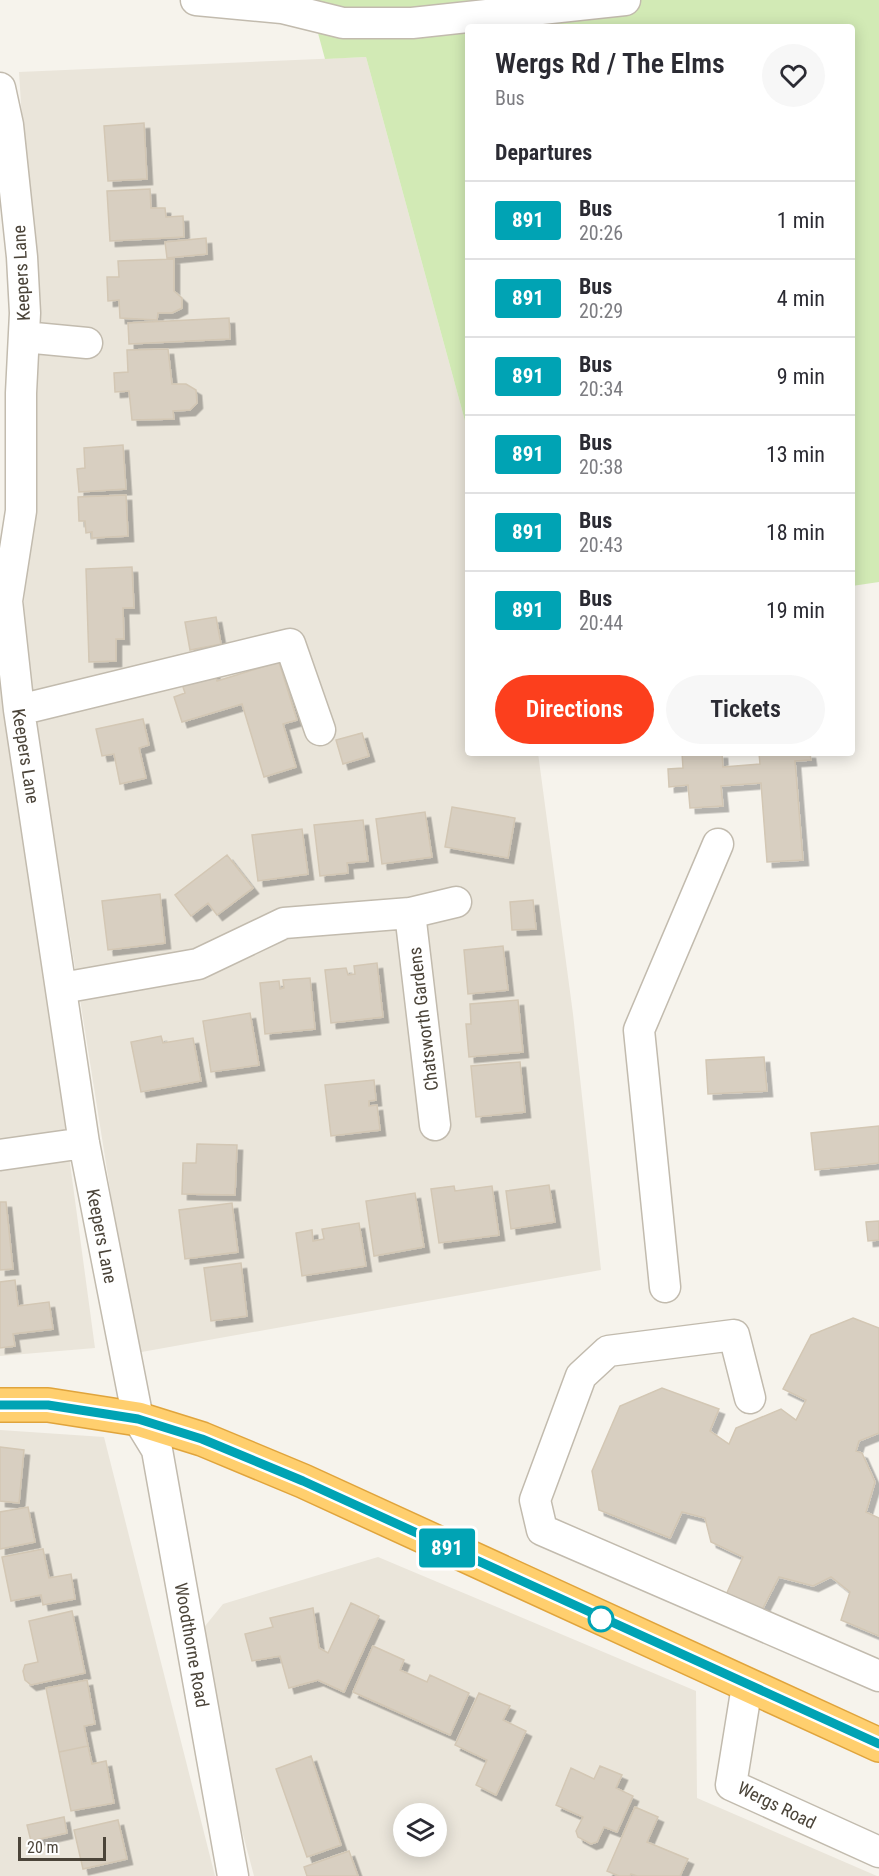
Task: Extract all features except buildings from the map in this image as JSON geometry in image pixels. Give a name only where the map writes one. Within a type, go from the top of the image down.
[{"type":"highway","points":[[0,1406],[48,1405],[138,1419],[202,1439],[303,1481],[747,1686],[879,1744]]},
{"type":"street","points":[[196,0],[282,8],[343,23],[401,23],[625,0]]},
{"type":"street","name":"Keepers Lane","points":[[0,88],[8,125],[21,246],[25,313],[21,393],[21,511],[7,601],[19,710],[84,1143],[138,1419]]},
{"type":"street","points":[[24,337],[45,337],[87,343]]},
{"type":"street","points":[[19,710],[290,644],[320,730]]},
{"type":"street","points":[[665,1287],[639,1030],[718,844]]},
{"type":"street","points":[[62,988],[198,964],[284,923],[410,913],[456,902]]},
{"type":"street","name":"Chatsworth Gardens","points":[[410,913],[435,1125]]},
{"type":"street","points":[[0,1155],[84,1143]]},
{"type":"street","points":[[750,1398],[734,1335],[608,1351],[581,1376],[535,1500],[542,1530],[879,1676]]},
{"type":"street","name":"Woodthorne Road","points":[[138,1419],[157,1450],[228,1875]]},
{"type":"street","name":"Wergs Road","points":[[747,1686],[731,1785],[879,1852]]},
{"type":"shaded area","points":[[366,57],[465,421],[465,756],[538,756],[573,1014],[601,1270],[136,1353],[22,633],[27,556],[34,310],[19,72]]},
{"type":"shaded area","points":[[0,646],[95,1348],[0,1356]]},
{"type":"shaded area","points":[[0,1430],[104,1437],[215,1876],[0,1876]]},
{"type":"shaded area","points":[[378,1557],[696,1691],[697,1798],[877,1876],[254,1876],[192,1642],[223,1604]]},
{"type":"green space","points":[[309,0],[879,0],[879,582],[855,586],[855,24],[465,24],[465,421],[366,57],[325,59]]},
{"type":"bus line","name":"891","points":[[0,1405],[48,1405],[138,1419],[202,1439],[303,1481],[747,1686],[879,1744]]}]
